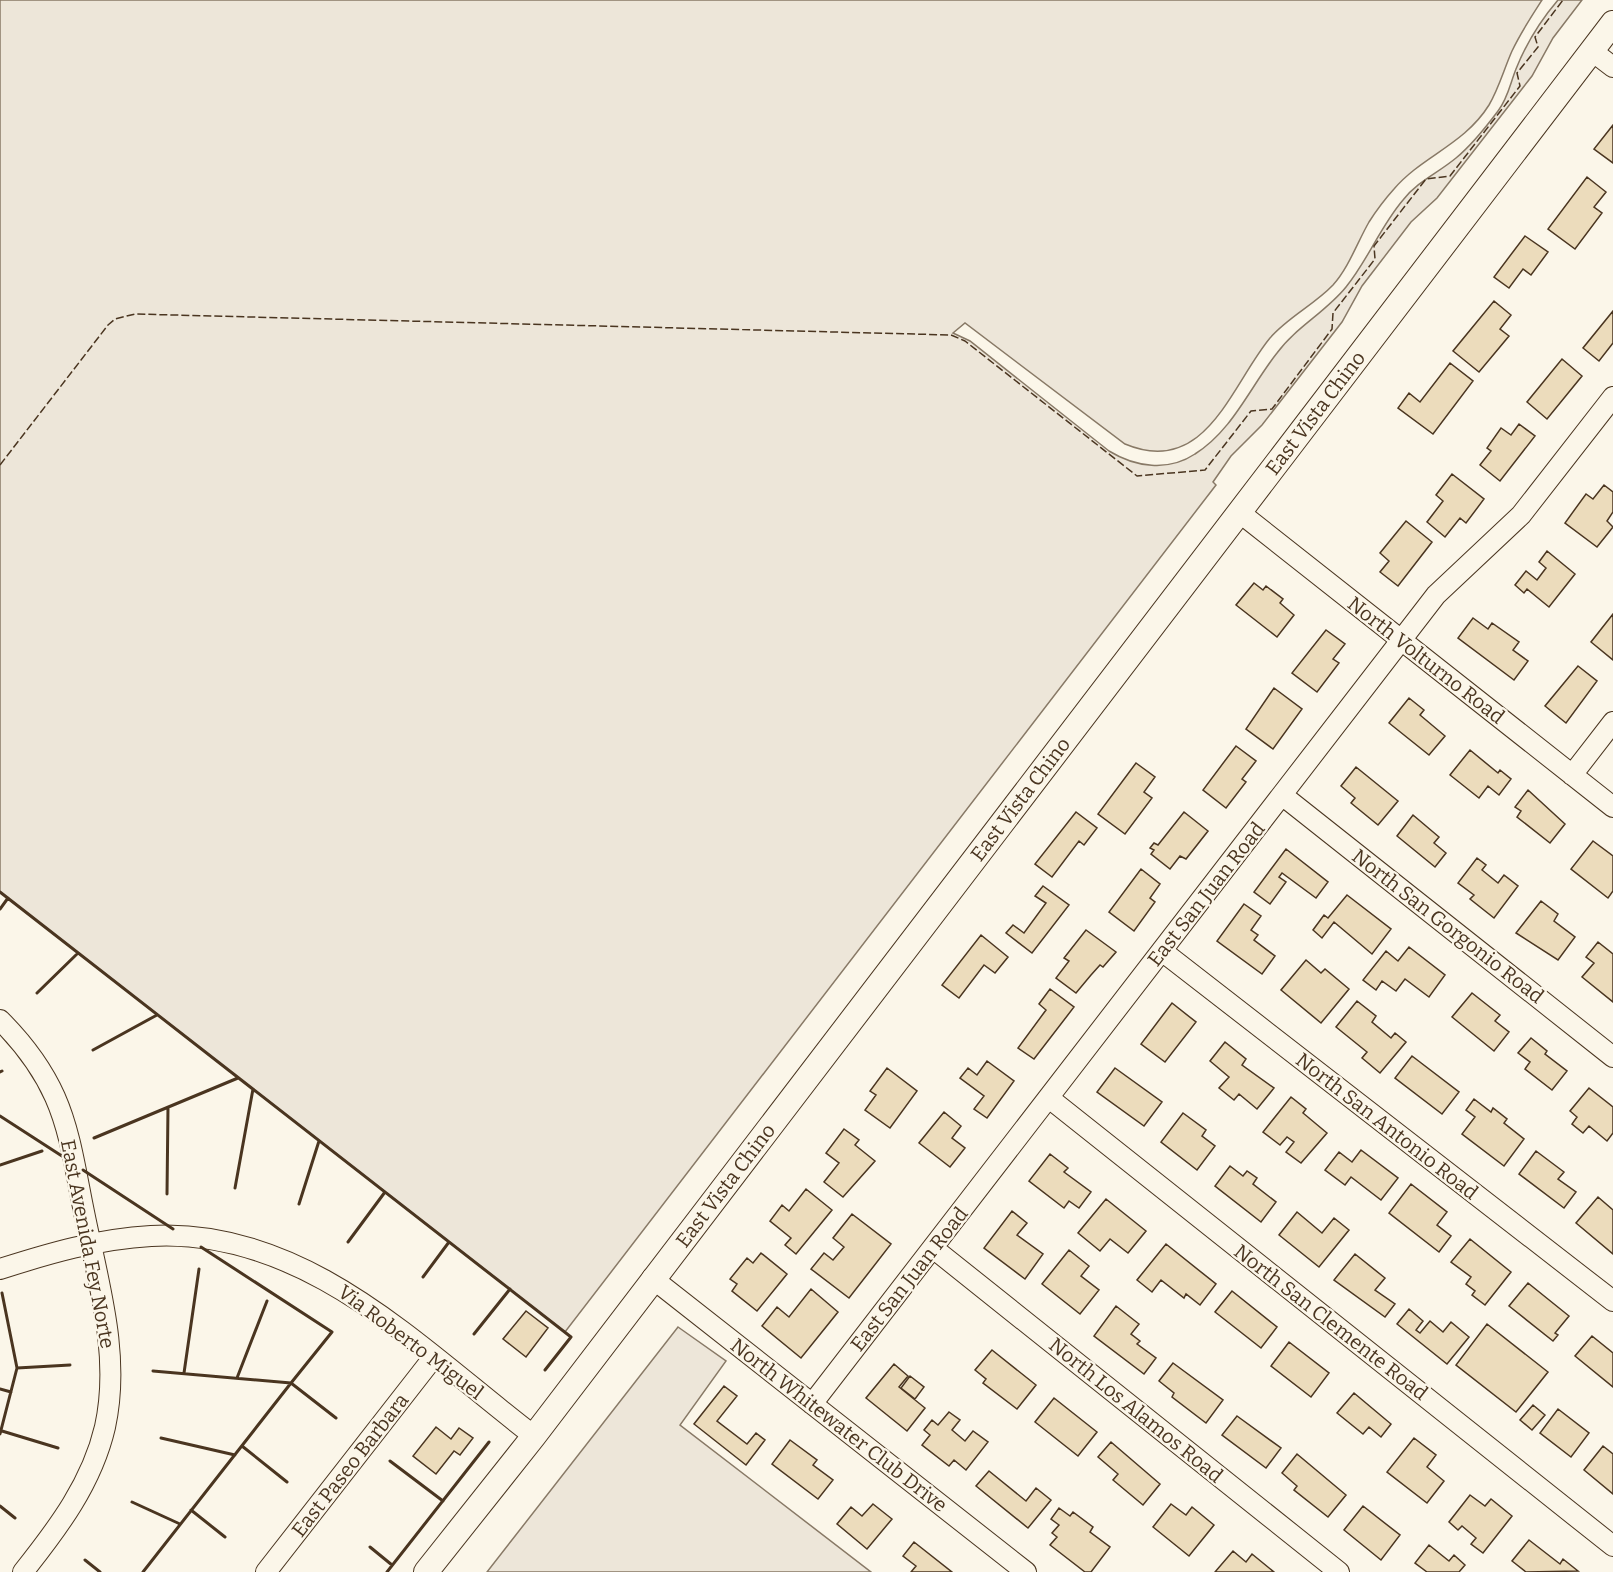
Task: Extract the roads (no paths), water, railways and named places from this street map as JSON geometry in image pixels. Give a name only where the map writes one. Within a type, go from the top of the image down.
[{"type":"main road","name":"East Vista Chino","points":[[426,1572],[534,1436],[652,1278],[1613,23]]},
{"type":"street","points":[[1592,51],[1613,67]]},
{"type":"street","name":"East San Juan Road","points":[[812,1404],[1436,595],[1521,515],[1613,397]]},
{"type":"street","name":"North Volturno Road","points":[[1239,512],[1613,807]]},
{"type":"street","points":[[1572,775],[1613,722]]},
{"type":"street","name":"North San Gorgonio Road","points":[[1282,795],[1613,1057]]},
{"type":"street","name":"North San Antonio Road","points":[[1162,951],[1613,1301]]},
{"type":"street","name":"East Avenida Fey Norte","points":[[0,1020],[30,1053],[56,1098],[70,1142],[109,1340],[110,1397],[97,1455],[72,1507],[23,1572]]},
{"type":"street","name":"North San Clemente Road","points":[[1049,1098],[1613,1546]]},
{"type":"street","name":"Via Roberto Miguel","points":[[0,1269],[90,1243],[154,1236],[194,1238],[236,1245],[277,1257],[313,1272],[354,1296],[534,1436]]},
{"type":"street","name":"North Los Alamos Road","points":[[933,1248],[1339,1572]]},
{"type":"street","name":"North Whitewater Club Drive","points":[[652,1278],[1026,1572]]},
{"type":"street","name":"East Paseo Barbara","points":[[266,1572],[433,1358]]}]
